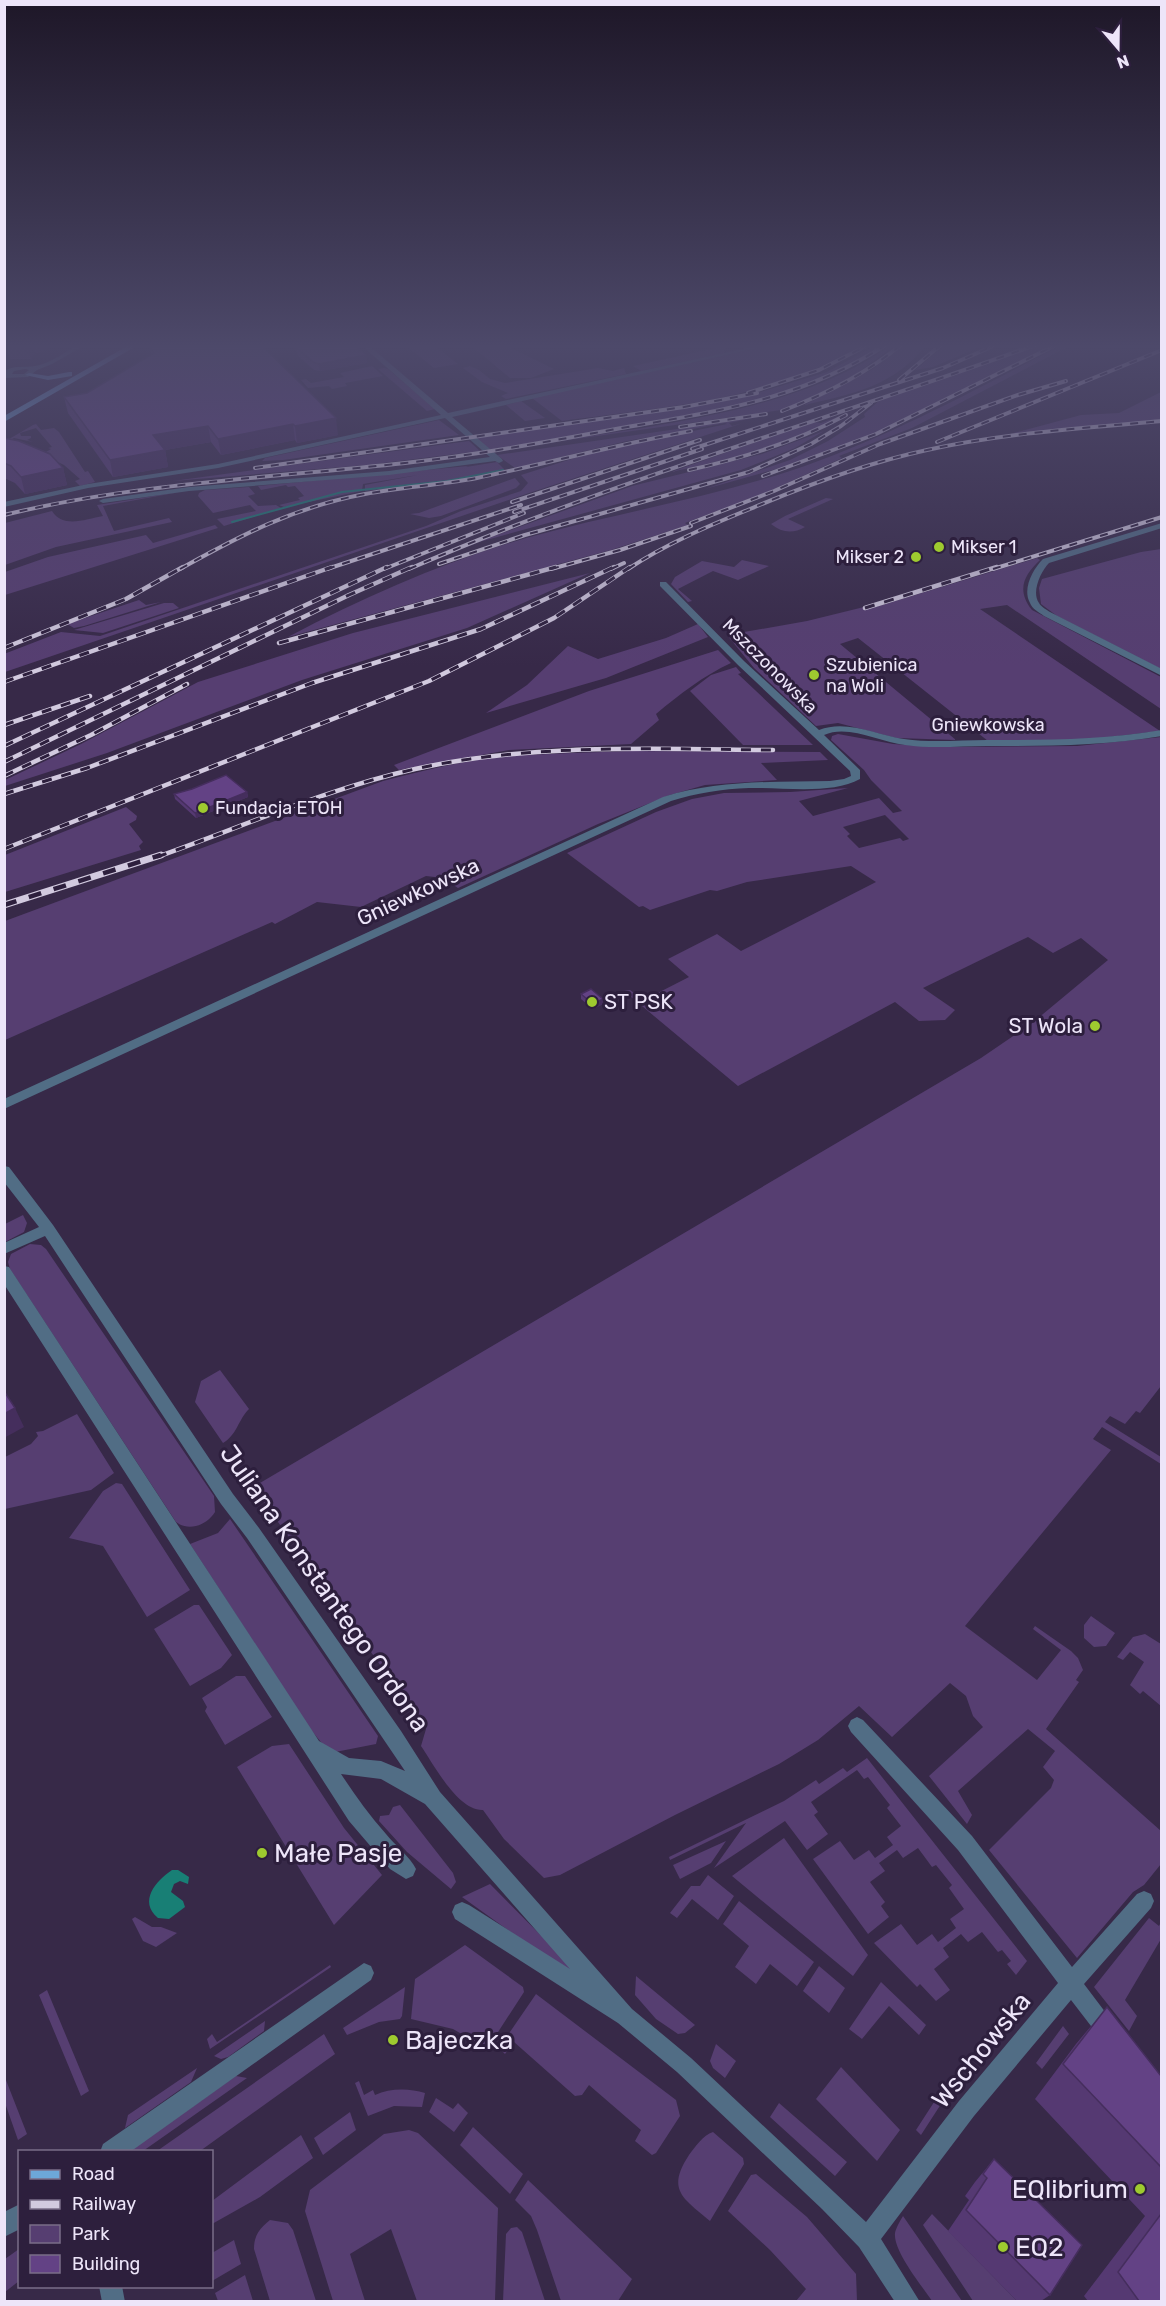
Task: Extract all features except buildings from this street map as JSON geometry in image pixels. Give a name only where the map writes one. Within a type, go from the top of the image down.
[{"type":"street","points":[[4,505],[88,486],[218,466],[284,452]]},
{"type":"street","points":[[103,501],[189,489],[389,473],[497,460],[487,452]]},
{"type":"street","points":[[1161,525],[1046,561],[1038,571],[1032,596],[1035,605],[1040,609],[1161,673]]},
{"type":"street","name":"Mszczonowska","points":[[663,584],[855,770]]},
{"type":"street","name":"Gniewkowska","points":[[817,735],[828,729],[840,729],[906,742],[1043,744],[1104,741],[1161,734]]},
{"type":"street","name":"Gniewkowska","points":[[4,1105],[667,799],[718,787],[839,783],[856,777],[855,770]]},
{"type":"street","name":"Juliana Konstantego Ordona","points":[[4,1172],[48,1229],[227,1499],[394,1737],[433,1799],[625,2016]]},
{"type":"street","points":[[4,1249],[48,1229]]},
{"type":"street","points":[[4,1271],[356,1814],[397,1862],[406,1869]]},
{"type":"street","points":[[857,1726],[965,1843],[1119,2045]]},
{"type":"street","points":[[312,1747],[347,1767],[381,1770],[405,1780],[433,1799]]},
{"type":"street","name":"Wschowska","points":[[867,2239],[983,2088],[1071,1983],[1144,1901]]},
{"type":"street","name":"Juliana Konstantego Ordona","points":[[462,1912],[625,2016],[713,2091],[867,2239],[909,2301]]},
{"type":"street","points":[[112,2150],[364,1973]]},
{"type":"street","points":[[4,2226],[18,2216]]},
{"type":"green space","points":[[46,452],[72,452],[85,472],[88,471],[95,482],[80,486],[75,481],[80,479],[64,465],[45,456],[49,453]]},
{"type":"green space","points":[[294,452],[342,452],[262,461],[265,458]]},
{"type":"green space","points":[[390,452],[475,452],[367,465],[173,481]]},
{"type":"green space","points":[[520,452],[583,452],[515,468],[497,455]]},
{"type":"green space","points":[[595,452],[656,452],[5,672],[4,654],[61,632],[100,636],[426,526],[461,511],[521,491],[528,483],[521,475]]},
{"type":"green space","points":[[729,452],[751,452],[736,456],[671,472]]},
{"type":"green space","points":[[786,452],[741,470],[472,544],[632,486],[762,454]]},
{"type":"green space","points":[[807,452],[826,452],[787,466],[705,489],[790,460]]},
{"type":"green space","points":[[842,452],[850,452],[839,456],[842,458],[765,493],[685,523],[688,525],[611,550],[288,637],[405,582],[495,548],[559,529],[724,490]]},
{"type":"green space","points":[[497,462],[506,471],[444,482],[365,491],[365,485],[418,475],[363,484],[362,491],[284,507],[279,505],[300,500],[298,498],[304,496],[295,486],[286,485],[261,490],[258,486],[468,466],[466,467]]},
{"type":"green space","points":[[515,478],[520,484],[516,488],[441,516],[429,518],[410,514],[419,513]]},
{"type":"green space","points":[[249,487],[255,494],[248,496],[258,506],[276,505],[281,508],[224,526],[217,519],[256,511],[250,505],[213,513],[198,496],[205,490]]},
{"type":"green space","points":[[180,492],[103,506],[114,531],[169,518],[172,522],[56,547],[5,565],[5,523],[52,511],[62,520],[82,520],[103,516],[97,505]]},
{"type":"green space","points":[[826,498],[833,499],[788,519],[805,527],[801,529],[788,532],[771,524],[785,516]]},
{"type":"green space","points":[[215,525],[218,528],[5,595],[5,572],[48,557],[146,535],[153,543]]},
{"type":"green space","points":[[1161,549],[1161,669],[1057,616],[1041,604],[1039,588],[1042,579],[1141,552]]},
{"type":"green space","points":[[1037,558],[1040,560],[1026,577],[1023,589],[1027,603],[1032,610],[1161,677],[1161,709],[1007,605],[980,609],[1160,731],[1084,740],[988,741],[858,638],[840,644],[956,740],[896,738],[838,723],[816,726],[754,668],[727,635],[807,621],[864,607],[869,609]]},
{"type":"green space","points":[[742,560],[769,566],[738,580],[713,571],[678,589],[692,601],[688,602],[671,584],[675,577],[702,561],[734,567]]},
{"type":"green space","points":[[590,573],[467,628],[302,680],[107,753],[5,786],[5,780],[81,744],[198,682],[353,633]]},
{"type":"green space","points":[[139,600],[146,605],[161,602],[84,626],[74,628],[67,624]]},
{"type":"green space","points":[[164,603],[173,603],[179,608],[103,633],[74,630]]},
{"type":"green space","points":[[698,624],[708,637],[606,678],[486,713],[527,685],[568,646],[598,659],[666,638]]},
{"type":"green space","points":[[718,650],[731,663],[701,680],[656,714],[659,720],[631,744],[509,750],[399,770],[394,765],[589,691]]},
{"type":"green space","points":[[736,667],[741,673],[738,674],[813,745],[743,745],[690,691],[711,675]]},
{"type":"green space","points":[[838,734],[893,744],[939,747],[1077,746],[1161,737],[1161,1386],[1140,1413],[1136,1411],[1125,1424],[1110,1416],[1105,1422],[1161,1457],[1161,1464],[1102,1427],[1093,1439],[1111,1450],[965,1626],[1037,1680],[1061,1650],[1033,1629],[1035,1626],[1078,1658],[1083,1670],[1076,1680],[1079,1682],[1046,1729],[1161,1831],[1161,1864],[1144,1885],[1133,1892],[1077,1958],[989,1850],[1051,1788],[1054,1780],[1043,1767],[1055,1751],[1028,1729],[958,1791],[972,1815],[967,1824],[929,1776],[983,1727],[973,1716],[966,1696],[950,1683],[892,1737],[859,1706],[818,1740],[779,1764],[560,1875],[544,1878],[504,1839],[483,1810],[465,1803],[448,1786],[421,1746],[426,1729],[253,1487],[981,1058],[1031,1024],[1108,960],[1081,938],[1053,953],[1028,937],[923,988],[955,1010],[945,1020],[919,1021],[895,1002],[738,1086],[624,991],[630,990],[644,1000],[689,977],[668,959],[717,934],[741,951],[876,882],[851,866],[747,882],[717,891],[710,890],[650,910],[643,906],[639,907],[567,853],[656,812],[692,799],[724,793],[848,788],[799,801],[813,816],[879,798],[893,813],[902,811],[864,770],[831,740],[832,736]],"holes":[[[885,815],[909,839],[903,841],[900,838],[859,848],[847,836],[850,834],[843,827]]]},
{"type":"green space","points":[[633,751],[820,752],[828,760],[761,763],[777,780],[705,785],[670,795],[598,824],[458,888],[443,878],[426,876],[361,907],[317,902],[275,924],[272,922],[5,1040],[5,921],[383,781],[477,760]]},
{"type":"green space","points":[[126,807],[137,816],[136,820],[129,824],[143,842],[139,846],[141,850],[5,892],[5,855]]},
{"type":"green space","points":[[23,1215],[27,1223],[24,1232],[5,1242],[5,1224]]},
{"type":"green space","points":[[30,1244],[41,1245],[46,1249],[214,1496],[215,1512],[203,1524],[192,1527],[176,1522],[10,1269],[8,1262],[11,1254]]},
{"type":"green space","points":[[220,1370],[249,1409],[228,1440],[223,1443],[195,1402],[201,1381]]},
{"type":"green space","points":[[77,1414],[114,1473],[91,1490],[5,1509],[5,1457],[31,1444],[38,1436],[36,1432],[43,1431]]},
{"type":"green space","points":[[116,1483],[122,1484],[190,1590],[147,1617],[103,1546],[69,1538],[103,1491]]},
{"type":"green space","points":[[230,1519],[378,1736],[376,1744],[330,1753],[311,1730],[190,1544],[218,1533]]},
{"type":"green space","points":[[194,1605],[199,1605],[232,1655],[221,1668],[190,1686],[154,1629]]},
{"type":"green space","points":[[1091,1616],[1115,1633],[1106,1646],[1094,1647],[1084,1638],[1084,1625]]},
{"type":"green space","points":[[1145,1634],[1161,1644],[1161,1706],[1143,1691],[1140,1694],[1130,1685],[1144,1662],[1130,1652],[1123,1660],[1117,1657],[1133,1637]]},
{"type":"green space","points":[[236,1676],[245,1676],[272,1717],[225,1745],[205,1711],[207,1707],[202,1698]]},
{"type":"green space","points":[[289,1744],[344,1828],[382,1875],[334,1925],[237,1767],[272,1746]]},
{"type":"green space","points":[[867,1758],[1027,1961],[1016,1975],[1007,1964],[1011,1961],[1002,1950],[998,1952],[982,1932],[968,1942],[961,1934],[943,1948],[949,1957],[934,1969],[950,1990],[936,2001],[920,1984],[917,1987],[874,1943],[901,1924],[917,1945],[932,1934],[938,1942],[956,1928],[950,1919],[964,1909],[949,1888],[952,1885],[936,1865],[932,1867],[918,1848],[903,1858],[897,1850],[879,1863],[885,1871],[870,1882],[885,1902],[881,1906],[889,1917],[868,1934],[813,1859],[840,1841],[854,1860],[869,1850],[875,1858],[893,1845],[887,1837],[901,1826],[887,1808],[890,1805],[868,1777],[864,1779],[857,1770],[811,1802],[818,1812],[814,1815],[828,1834],[807,1850],[785,1821],[714,1868],[746,1823],[670,1860],[669,1857],[784,1801],[816,1780],[819,1784],[843,1768],[847,1772]]},
{"type":"green space","points":[[400,1805],[453,1873],[456,1882],[451,1889],[407,1852],[379,1821],[380,1816],[389,1815],[393,1807]]},
{"type":"green space","points":[[784,1838],[868,1955],[853,1976],[732,1876]]},
{"type":"green space","points":[[726,1841],[711,1863],[680,1879],[673,1865]]},
{"type":"green space","points":[[708,1875],[734,1896],[718,1920],[692,1899],[677,1918],[670,1913],[691,1886],[700,1886]]},
{"type":"green space","points":[[490,1884],[587,1982],[586,1986],[462,1897]]},
{"type":"green space","points":[[739,1901],[814,1962],[797,1986],[770,1964],[756,1984],[735,1967],[749,1946],[723,1924]]},
{"type":"green space","points":[[135,1917],[152,1927],[161,1927],[177,1933],[156,1947],[143,1941],[132,1919]]},
{"type":"green space","points":[[1149,1918],[1159,1926],[1161,1922],[1161,1939],[1125,2000],[1137,2016],[1129,2031],[1094,1987]]},
{"type":"green space","points":[[465,1945],[523,1987],[524,1992],[486,2048],[453,2029],[411,2019],[415,1979]]},
{"type":"green space","points":[[330,1965],[331,1967],[210,2049],[207,2039],[212,2034],[217,2042]]},
{"type":"green space","points":[[819,1966],[845,1988],[829,2013],[803,1991]]},
{"type":"green space","points":[[636,1976],[695,2025],[685,2033],[678,2034],[656,2019],[635,1995]]},
{"type":"green space","points":[[881,1982],[926,2025],[919,2035],[889,2006],[862,2039],[849,2029]]},
{"type":"green space","points":[[405,1987],[400,2019],[379,2022],[347,2035],[343,2028]]},
{"type":"green space","points":[[47,1990],[89,2091],[81,2096],[39,1995]]},
{"type":"green space","points":[[536,1994],[676,2100],[680,2116],[656,2153],[652,2155],[635,2141],[641,2130],[589,2085],[582,2095],[575,2096],[514,2042],[505,2054],[499,2048]]},
{"type":"green space","points":[[265,2021],[264,2031],[228,2057],[221,2059],[214,2056]]},
{"type":"green space","points":[[1063,2026],[1069,2034],[1042,2069],[1036,2063]]},
{"type":"green space","points":[[324,2034],[335,2054],[201,2150],[158,2150]]},
{"type":"green space","points":[[716,2044],[736,2061],[725,2078],[713,2068],[710,2061]]},
{"type":"green space","points":[[841,2067],[900,2130],[877,2161],[816,2099]]},
{"type":"green space","points":[[197,2068],[191,2082],[125,2128],[128,2115]]},
{"type":"green space","points":[[4,2075],[27,2134],[18,2140],[5,2103]]},
{"type":"green space","points":[[236,2076],[247,2078],[144,2150],[133,2149]]},
{"type":"green space","points":[[359,2081],[364,2095],[373,2090],[375,2095],[400,2090],[425,2093],[422,2107],[394,2106],[368,2116],[355,2083]]},
{"type":"green space","points":[[947,2082],[952,2087],[921,2135],[916,2130]]},
{"type":"green space","points":[[436,2098],[453,2109],[458,2103],[468,2113],[454,2132],[429,2112]]},
{"type":"green space","points":[[779,2103],[847,2162],[835,2176],[770,2117]]},
{"type":"green space","points":[[350,2112],[356,2130],[323,2155],[314,2138]]},
{"type":"green space","points":[[473,2127],[523,2174],[510,2194],[460,2145]]},
{"type":"green space","points":[[409,2130],[418,2133],[498,2208],[495,2301],[417,2301],[391,2229],[350,2254],[365,2301],[333,2301],[305,2211],[310,2190],[384,2134]]},
{"type":"green space","points":[[713,2132],[743,2158],[744,2164],[710,2221],[685,2199],[678,2185],[682,2167],[689,2155],[703,2138]]},
{"type":"green space","points":[[301,2135],[313,2158],[260,2197],[213,2223],[213,2200]]},
{"type":"green space","points":[[756,2174],[807,2217],[856,2274],[857,2301],[796,2301],[806,2289],[770,2250],[728,2211],[751,2175]]},
{"type":"green space","points":[[528,2180],[632,2279],[618,2301],[561,2301],[531,2216],[515,2200]]},
{"type":"green space","points":[[932,2214],[1017,2301],[973,2301],[923,2225]]},
{"type":"green space","points":[[903,2216],[962,2301],[932,2301],[915,2278],[896,2240],[895,2233]]},
{"type":"green space","points":[[270,2220],[288,2223],[293,2230],[316,2301],[270,2301],[254,2249],[258,2232]]},
{"type":"green space","points":[[517,2227],[522,2232],[545,2301],[503,2301],[506,2234],[511,2228]]},
{"type":"green space","points":[[234,2240],[241,2264],[213,2280],[213,2252]]},
{"type":"green space","points":[[18,2250],[18,2282],[5,2292],[5,2259]]},
{"type":"green space","points":[[245,2275],[253,2301],[218,2301],[215,2293]]},
{"type":"shaded area","points":[[172,1870],[178,1870],[189,1877],[188,1884],[180,1881],[174,1884],[171,1892],[183,1901],[185,1907],[169,1919],[158,1918],[152,1912],[149,1898],[155,1886]]},
{"type":"waterway","points":[[232,522],[342,492],[447,481],[503,470]]},
{"type":"railway","points":[[255,468],[370,452]]},
{"type":"railway","points":[[4,515],[103,495],[153,488],[405,463],[485,452]]},
{"type":"railway","points":[[180,569],[269,524],[315,506],[379,492],[477,478],[594,452]]},
{"type":"railway","points":[[512,502],[665,452]]},
{"type":"railway","points":[[514,512],[694,452]]},
{"type":"railway","points":[[409,569],[564,507],[724,452]]},
{"type":"railway","points":[[689,470],[757,452]]},
{"type":"railway","points":[[439,564],[525,535],[749,472],[794,452]]},
{"type":"railway","points":[[763,476],[829,452]]},
{"type":"railway","points":[[691,523],[774,491],[863,452]]},
{"type":"railway","points":[[628,569],[672,544],[772,500],[860,468],[920,452]]},
{"type":"railway","points":[[327,569],[521,505]]},
{"type":"railway","points":[[384,569],[524,513]]},
{"type":"railway","points":[[993,569],[1162,517]]},
{"type":"railway","points":[[551,569],[620,550],[691,526]]},
{"type":"railway","points":[[611,569],[624,563]]},
{"type":"railway","points":[[4,648],[126,599],[183,567]]},
{"type":"railway","points":[[4,682],[332,567]]},
{"type":"railway","points":[[4,746],[387,567]]},
{"type":"railway","points":[[4,762],[349,595],[412,567]]},
{"type":"railway","points":[[279,643],[556,567]]},
{"type":"railway","points":[[4,794],[87,768],[312,683],[481,629],[614,567]]},
{"type":"railway","points":[[4,849],[429,681],[554,618],[630,567]]},
{"type":"railway","points":[[865,608],[997,567]]},
{"type":"railway","points":[[4,776],[91,735],[187,684]]},
{"type":"railway","points":[[4,725],[90,696]]},
{"type":"railway","points":[[157,857],[349,787],[415,769],[459,761],[548,751],[593,749],[773,750]]},
{"type":"railway","points":[[4,905],[161,855]]},
{"type":"place","name":"Mikser 1","points":[[939,547]]},
{"type":"place","name":"Mikser 2","points":[[916,557]]},
{"type":"place","name":"Szubienica na Woli","points":[[814,675]]},
{"type":"place","name":"Fundacja ETOH","points":[[203,808]]},
{"type":"place","name":"ST PSK","points":[[592,1002]]},
{"type":"place","name":"ST Wola","points":[[1095,1026]]},
{"type":"place","name":"Małe Pasje","points":[[262,1853]]},
{"type":"place","name":"Bajeczka","points":[[393,2040]]},
{"type":"place","name":"EQlibrium","points":[[1140,2189]]},
{"type":"place","name":"EQ2","points":[[1003,2247]]}]
